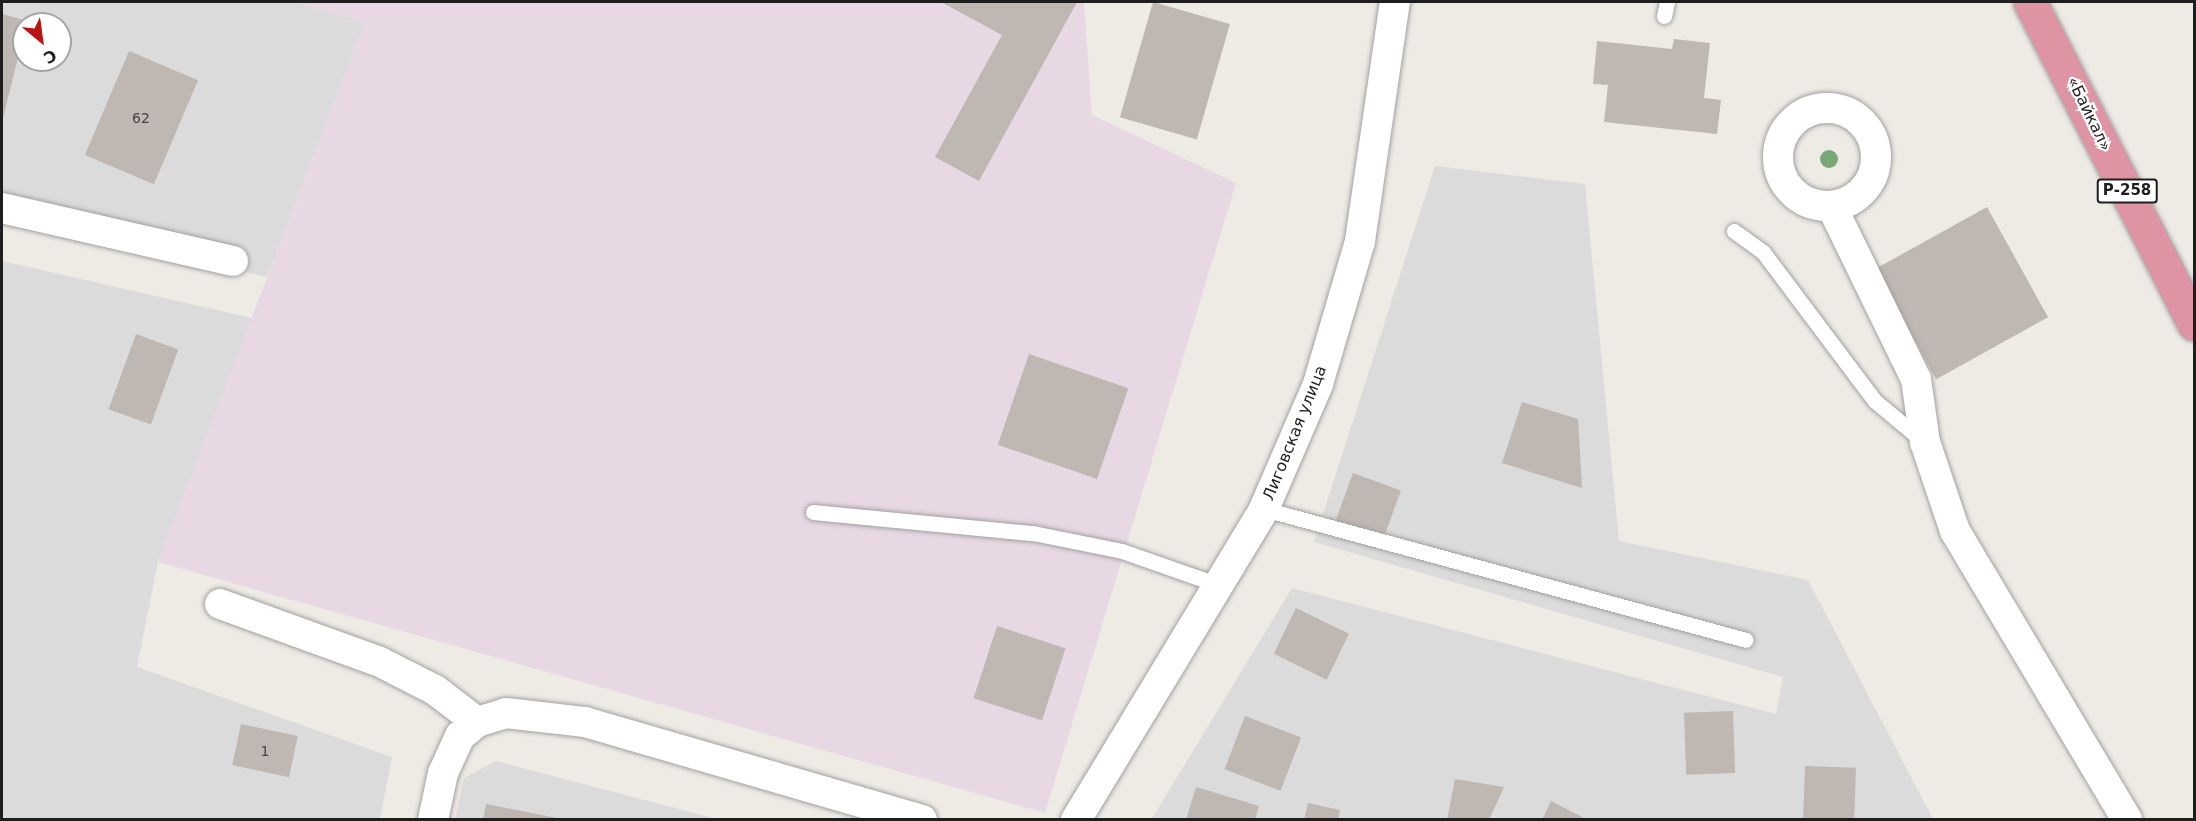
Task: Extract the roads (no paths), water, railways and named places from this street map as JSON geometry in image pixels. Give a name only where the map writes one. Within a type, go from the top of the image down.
[{"type":"highway","name":"«Байкал»","points":[[2030,2],[2194,324]]},
{"type":"street","name":"Лиговская улица","points":[[1076,819],[1216,584],[1264,509],[1318,384],[1360,242],[1395,2]]},
{"type":"street","points":[[1832,207],[1916,379],[1925,442],[1954,531],[2127,819]]},
{"type":"street","points":[[2,208],[234,261]]},
{"type":"street","points":[[220,604],[380,662],[435,690],[477,722]]},
{"type":"street","points":[[433,819],[443,773],[460,736],[477,722],[506,713],[585,722],[922,819]]},
{"type":"lane","points":[[1734,231],[1763,252],[1875,401],[1925,442]]},
{"type":"lane","points":[[1264,509],[1746,640]]},
{"type":"lane","points":[[813,512],[1033,533],[1122,551],[1216,584]]}]
